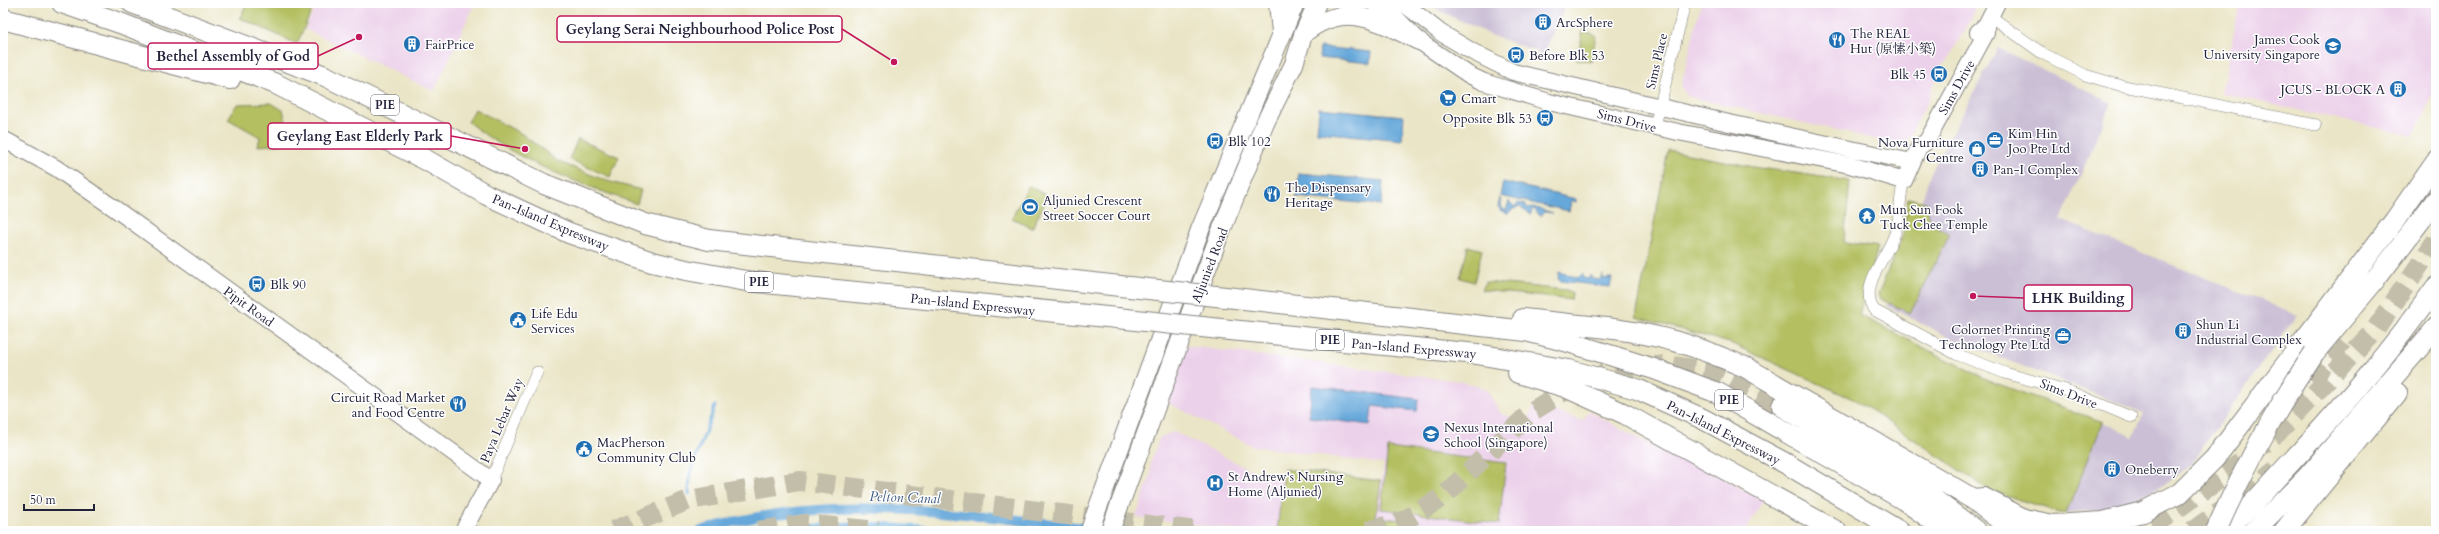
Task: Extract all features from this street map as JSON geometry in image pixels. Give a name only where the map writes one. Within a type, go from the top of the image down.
[{"type":"highway","name":"Pan-Island Expressway","points":[[62,3],[120,23],[276,84],[426,160],[487,195],[569,233],[619,251],[686,270],[746,281],[1430,350],[1471,366],[1482,361],[1569,370],[1637,389],[1703,419],[1779,459],[1899,531]]},
{"type":"highway","name":"Pan-Island Expressway","points":[[132,3],[326,76],[544,184],[645,224],[709,240],[890,262],[1487,325],[1526,331],[1571,342],[1654,369],[1718,393],[1904,500],[1947,531]]},
{"type":"highway","points":[[171,3],[259,43],[326,76]]},
{"type":"highway","points":[[13,21],[211,72],[242,83],[276,84]]},
{"type":"highway","points":[[1973,499],[1984,498],[2024,519],[2053,525],[2104,522],[2143,512],[2180,493],[2215,458],[2395,220],[2436,161]]},
{"type":"highway","points":[[2338,336],[2344,310],[2436,173]]},
{"type":"highway","points":[[2338,336],[2379,275],[2436,200]]},
{"type":"highway","points":[[2216,531],[2232,492],[2260,441],[2291,387],[2314,353],[2338,336],[2436,219]]},
{"type":"highway","points":[[2223,531],[2249,506],[2351,397],[2379,364],[2436,287]]},
{"type":"highway","points":[[1487,325],[1506,317],[1621,329],[1670,340],[1704,350],[1744,367],[1973,499],[2014,531]]},
{"type":"highway","points":[[2254,531],[2308,476],[2436,328]]},
{"type":"highway","points":[[2284,531],[2436,346]]},
{"type":"highway","points":[[1482,361],[1565,387],[1625,414],[1836,531]]},
{"type":"highway","points":[[2306,504],[2407,362]]},
{"type":"highway","points":[[1782,406],[1920,489],[1976,531]]},
{"type":"main road","points":[[1278,3],[1282,33]]},
{"type":"main road","name":"Aljunied Road","points":[[1092,525],[1200,230],[1295,3]]},
{"type":"main road","name":"Aljunied Road","points":[[1111,528],[1219,236],[1265,123],[1294,64],[1302,35],[1316,3]]},
{"type":"main road","points":[[1302,35],[1324,19],[1339,14],[1350,14],[1369,16],[1419,41]]},
{"type":"street","name":"Sims Drive","points":[[1374,3],[1391,13],[1419,41],[1469,75],[1484,82],[1549,102],[1751,148],[1844,164],[1903,184]]},
{"type":"street","name":"Sims Drive","points":[[1403,3],[1441,33],[1473,52],[1513,72],[1660,107],[1912,162]]},
{"type":"street","name":"Sims Place","points":[[1656,126],[1685,3]]},
{"type":"street","name":"Sims Drive","points":[[1991,15],[1986,33],[1927,141],[1919,147],[1912,162],[1903,184],[1896,231],[1870,288],[1870,304],[1874,310],[1956,354],[2005,373],[2066,390],[2131,417]]},
{"type":"street","points":[[1991,15],[2037,50],[2085,75],[2119,85],[2316,125]]},
{"type":"street","points":[[3,32],[13,21]]},
{"type":"street","name":"Pipit Road","points":[[3,139],[56,168],[114,208],[491,480]]},
{"type":"street","name":"Paya Lebar Way","points":[[491,480],[537,372]]},
{"type":"street","points":[[463,531],[491,480]]},
{"type":"shaded area","points":[[318,3],[475,3],[434,91],[305,29]]},
{"type":"shaded area","points":[[1428,3],[1567,3],[1542,57],[1536,51],[1495,37],[1438,10]]},
{"type":"shaded area","points":[[1701,3],[1979,3],[1946,63],[1941,66],[1928,101],[1909,136],[1903,143],[1892,143],[1686,96],[1681,87]]},
{"type":"shaded area","name":"James Cook University Singapore","points":[[2240,3],[2436,3],[2436,90],[2413,136],[2221,93]]},
{"type":"shaded area","points":[[1998,48],[2112,103],[2061,220],[2297,315],[2192,462],[2170,481],[2119,507],[2066,514],[2103,422],[2133,437],[2144,413],[1950,338],[1887,306],[1931,172]]},
{"type":"shaded area","name":"Nexus International School (Singapore)","points":[[1187,346],[1460,381],[1486,389],[1501,414],[1528,422],[1534,404],[1583,421],[1589,411],[1678,460],[1681,456],[1763,500],[1746,531],[1403,531],[1404,520],[1376,516],[1384,464],[1253,446],[1168,403]]},
{"type":"shaded area","name":"St Andrew's Nursing Home (Aljunied)","points":[[1174,432],[1255,472],[1282,475],[1277,531],[1244,531],[1136,517],[1151,474],[1150,464],[1160,437]]},
{"type":"green space","points":[[247,3],[315,3],[297,44],[240,18]]},
{"type":"green space","points":[[1583,31],[1596,35],[1591,62],[1577,59]]},
{"type":"green space","points":[[271,103],[283,110],[286,127],[283,144],[258,146],[260,137],[228,119],[237,104]]},
{"type":"green space","points":[[475,109],[522,134],[559,162],[607,181],[641,190],[637,204],[593,188],[527,160],[487,136],[468,122]]},
{"type":"green space","points":[[578,139],[619,157],[610,177],[569,159]]},
{"type":"green space","points":[[1668,150],[1754,167],[1850,181],[1844,242],[1878,247],[1859,315],[1990,381],[2103,422],[2066,514],[1990,491],[1857,401],[1730,343],[1636,317]]},
{"type":"green space","name":"Aljunied Crescent Street Soccer Court","points":[[1028,186],[1048,196],[1032,228],[1012,218]]},
{"type":"green space","points":[[1908,198],[1928,203],[1930,219],[1933,223],[1950,234],[1910,313],[1880,299],[1878,294],[1904,233]]},
{"type":"green space","points":[[1468,246],[1482,250],[1474,282],[1460,278]]},
{"type":"green space","points":[[1485,282],[1567,290],[1572,293],[1571,300],[1482,290]]},
{"type":"green space","points":[[1388,448],[1506,463],[1499,524],[1381,509]]},
{"type":"green space","points":[[1284,469],[1381,481],[1376,517],[1403,520],[1402,531],[1277,531]]},
{"type":"water","points":[[1320,47],[1371,52],[1370,63],[1319,58]]},
{"type":"water","points":[[1319,108],[1404,116],[1402,140],[1317,132]]},
{"type":"water","points":[[1299,173],[1383,181],[1381,205],[1296,197]]},
{"type":"water","points":[[1503,182],[1576,199],[1576,202],[1571,201],[1569,211],[1500,196]]},
{"type":"water","points":[[1500,198],[1502,209],[1506,211],[1509,201],[1514,207],[1518,203],[1526,205],[1527,208],[1533,207],[1553,213],[1543,212],[1541,216],[1538,215],[1535,209],[1532,210],[1531,214],[1519,206],[1508,213],[1501,211],[1498,206]]},
{"type":"water","points":[[1559,272],[1578,278],[1583,273],[1583,278],[1589,279],[1590,275],[1592,279],[1600,280],[1603,274],[1602,279],[1612,278],[1610,287],[1561,281],[1558,279]]},
{"type":"water","points":[[1312,386],[1418,399],[1417,411],[1372,406],[1370,425],[1309,417]]},
{"type":"waterway","points":[[689,494],[690,473],[715,406]]},
{"type":"waterway","name":"Pelton Canal","points":[[701,531],[750,518],[800,511],[852,509],[957,513],[1110,531]]},
{"type":"waterway","name":"Pelton Canal","points":[[784,531],[859,526],[928,531]]},
{"type":"tunnel","points":[[2122,531],[2165,517],[2224,476],[2277,433],[2375,330],[2436,241]]},
{"type":"tunnel","points":[[2311,380],[2343,340]]},
{"type":"tunnel","points":[[1367,531],[1404,521],[1445,495],[1531,412],[1574,385],[1613,371],[1666,365],[1712,372],[1782,406]]},
{"type":"tunnel","points":[[2192,531],[2237,501],[2276,470]]},
{"type":"tunnel","points":[[613,531],[689,500],[800,481],[1196,531]]},
{"type":"tunnel","points":[[758,531],[805,524],[878,531]]},
{"type":"place","name":"ArcSphere","points":[[1543,22]]},
{"type":"place","name":"Bethel Assembly of God","points":[[359,37]]},
{"type":"place","name":"The REAL Hut (原愫小築)","points":[[1837,40]]},
{"type":"place","name":"FairPrice","points":[[412,44]]},
{"type":"place","name":"James Cook University Singapore","points":[[2333,46]]},
{"type":"place","name":"Before Blk 53","points":[[1516,55]]},
{"type":"place","name":"Geylang Serai Neighbourhood Police Post","points":[[894,62]]},
{"type":"place","name":"Blk 45","points":[[1939,74]]},
{"type":"place","name":"JCUS - BLOCK A","points":[[2398,89]]},
{"type":"place","name":"Cmart","points":[[1448,98]]},
{"type":"place","name":"Opposite Blk 53","points":[[1545,118]]},
{"type":"place","name":"Kim Hin Joo Pte Ltd","points":[[1995,140]]},
{"type":"place","name":"Blk 102","points":[[1215,141]]},
{"type":"place","name":"Geylang East Elderly Park","points":[[525,149]]},
{"type":"place","name":"Nova Furniture Centre","points":[[1977,149]]},
{"type":"place","name":"Pan-I Complex","points":[[1980,169]]},
{"type":"place","name":"The Dispensary Heritage","points":[[1272,194]]},
{"type":"place","name":"Aljunied Crescent Street Soccer Court","points":[[1030,207]]},
{"type":"place","name":"Mun Sun Fook Tuck Chee Temple","points":[[1867,216]]},
{"type":"place","name":"Blk 90","points":[[257,284]]},
{"type":"place","name":"LHK Building","points":[[1973,296]]},
{"type":"place","name":"Life Edu Services","points":[[518,320]]},
{"type":"place","name":"Shun Li Industrial Complex","points":[[2183,331]]},
{"type":"place","name":"Colornet Printing Technology Pte Ltd","points":[[2063,336]]},
{"type":"place","name":"Circuit Road Market and Food Centre","points":[[458,404]]},
{"type":"place","name":"Nexus International School (Singapore)","points":[[1431,434]]},
{"type":"place","name":"MacPherson Community Club","points":[[584,449]]},
{"type":"place","name":"Oneberry","points":[[2112,469]]},
{"type":"place","name":"St Andrew's Nursing Home (Aljunied)","points":[[1215,483]]}]
